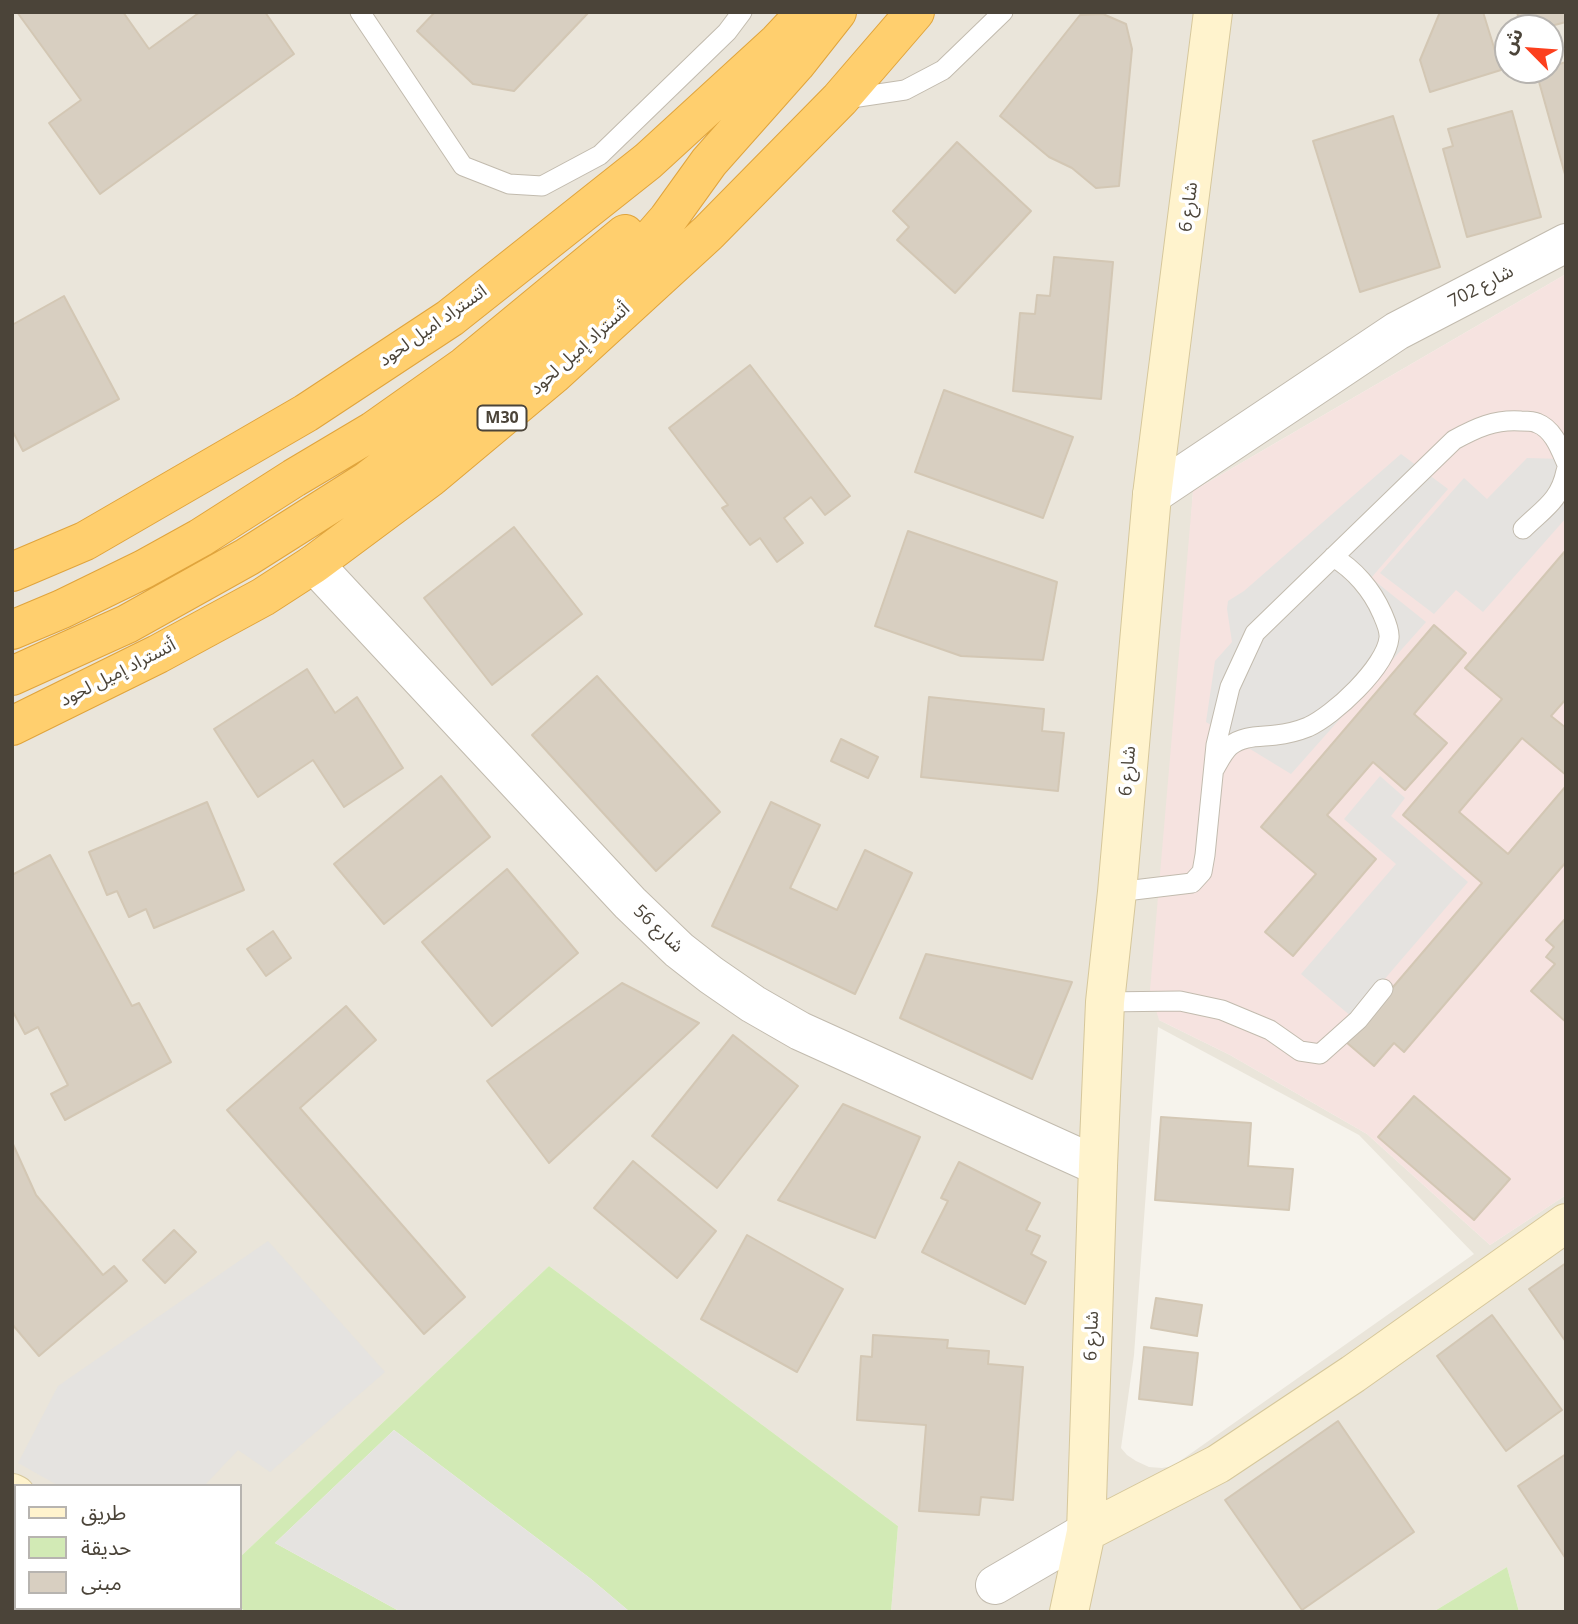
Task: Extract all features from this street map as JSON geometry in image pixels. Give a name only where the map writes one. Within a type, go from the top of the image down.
[{"type":"highway","name":"اتستراد اميل لحود","points":[[12,572],[85,541],[306,413],[450,318],[648,162],[778,43],[806,12]]},
{"type":"highway","points":[[12,676],[114,630],[235,564],[367,481],[480,394],[592,298],[634,257],[668,219],[709,162],[796,64],[837,12]]},
{"type":"highway","name":"أتستراد إميل لحود","points":[[12,726],[158,654],[263,597],[314,564],[431,477],[553,375],[708,233],[841,99],[915,12]]},
{"type":"highway","points":[[12,630],[155,563],[373,431],[465,366],[709,162]]},
{"type":"street","name":"شارع 6","points":[[1069,1612],[1086,1532],[1105,1002],[1152,495],[1213,12]]},
{"type":"street","name":"شارع 702","points":[[1152,495],[1397,331],[1566,243]]},
{"type":"street","name":"شارع 56","points":[[314,564],[630,903],[679,950],[753,1004],[800,1031],[1098,1166]]},
{"type":"street","points":[[995,1585],[1086,1532],[1219,1464],[1353,1374],[1566,1223]]},
{"type":"lane","points":[[360,12],[463,166],[509,184],[542,186],[600,155],[727,32],[742,12]]},
{"type":"lane","points":[[841,99],[905,90],[934,75],[1003,12]]},
{"type":"lane","points":[[1117,892],[1192,883],[1202,872],[1216,745],[1230,687],[1255,633],[1454,440],[1491,422],[1509,420],[1537,423],[1555,439],[1566,462]]},
{"type":"lane","points":[[1522,529],[1555,500],[1566,471]]},
{"type":"lane","points":[[1213,772],[1229,746],[1242,739],[1277,735],[1308,727],[1350,696],[1375,669],[1389,637],[1386,621],[1366,587],[1344,564],[1333,557]]},
{"type":"lane","points":[[1105,1002],[1180,1001],[1222,1010],[1270,1030],[1300,1051],[1320,1054],[1358,1020],[1383,989]]},
{"type":"shaded area","points":[[12,12],[1566,12],[1566,274],[1193,491],[1159,1020],[1230,1055],[1367,1134],[1490,1245],[1566,1195],[1566,1612],[1519,1612],[1507,1567],[1433,1612],[891,1612],[898,1526],[549,1266],[242,1555],[242,1484],[14,1484],[14,1589]],"holes":[[[1158,1027],[1359,1135],[1474,1254],[1173,1466],[1149,1467],[1127,1455],[1121,1448],[1134,1355]]]},
{"type":"shaded area","points":[[1566,274],[1566,1195],[1490,1245],[1367,1134],[1230,1055],[1159,1020],[1150,990],[1193,491]]},
{"type":"shaded area","points":[[1401,454],[1448,489],[1371,578],[1426,622],[1291,774],[1206,722],[1215,661],[1232,642],[1228,601],[1244,591]]},
{"type":"shaded area","points":[[1527,458],[1564,459],[1566,518],[1483,612],[1456,590],[1434,614],[1380,573],[1464,478],[1487,499]]},
{"type":"shaded area","points":[[1380,776],[1405,798],[1391,816],[1468,882],[1352,1017],[1301,974],[1396,864],[1344,819]]},
{"type":"shaded area","points":[[268,1241],[385,1372],[270,1472],[238,1450],[206,1484],[55,1484],[18,1463],[58,1386]]},
{"type":"shaded area","points":[[394,1430],[591,1579],[630,1612],[401,1612],[275,1543]]},
{"type":"green space","points":[[549,1266],[898,1526],[891,1612],[630,1612],[591,1579],[394,1430],[275,1543],[401,1612],[247,1612],[242,1609],[242,1555]]},
{"type":"green space","points":[[1507,1567],[1519,1612],[1433,1612]]},
{"type":"building","points":[[17,12],[123,12],[149,49],[200,12],[265,12],[294,54],[100,194],[49,123],[81,100]]},
{"type":"building","points":[[435,12],[589,12],[514,91],[473,84],[417,31]]},
{"type":"building","points":[[1440,12],[1483,12],[1494,47],[1494,72],[1430,92],[1420,60]]},
{"type":"building","points":[[1566,12],[1566,22],[1564,14],[1518,14]]},
{"type":"building","points":[[1103,14],[1126,24],[1132,49],[1119,186],[1096,188],[1072,168],[1049,157],[1000,116],[1080,15]]},
{"type":"building","points":[[1564,63],[1566,178],[1540,84],[1564,84]]},
{"type":"building","points":[[1512,111],[1541,217],[1467,237],[1443,149],[1453,146],[1448,129]]},
{"type":"building","points":[[1393,116],[1440,267],[1360,292],[1313,141]]},
{"type":"building","points":[[957,142],[1031,211],[955,293],[897,240],[909,227],[893,211]]},
{"type":"building","points":[[1054,257],[1113,262],[1101,399],[1013,391],[1020,313],[1035,314],[1037,295],[1050,296]]},
{"type":"building","points":[[64,296],[119,399],[23,451],[12,430],[12,325]]},
{"type":"building","points":[[750,365],[850,496],[825,515],[811,497],[784,518],[803,543],[777,562],[760,538],[750,545],[722,508],[728,505],[669,428]]},
{"type":"building","points":[[944,390],[1073,437],[1043,518],[915,472]]},
{"type":"building","points":[[514,527],[582,614],[492,685],[424,598]]},
{"type":"building","points":[[908,531],[1057,582],[1043,660],[961,656],[875,626]]},
{"type":"building","points":[[1566,550],[1566,699],[1551,716],[1566,728],[1566,775],[1522,738],[1459,812],[1508,854],[1566,786],[1566,862],[1404,1052],[1394,1043],[1374,1066],[1346,1042],[1482,883],[1403,815],[1502,699],[1465,668]]},
{"type":"building","points":[[1434,625],[1466,653],[1414,714],[1447,743],[1405,790],[1373,762],[1327,815],[1376,859],[1293,956],[1265,932],[1316,874],[1261,827]]},
{"type":"building","points":[[307,669],[335,713],[357,697],[403,768],[344,807],[313,760],[258,797],[214,729]]},
{"type":"building","points":[[597,676],[720,812],[656,871],[532,735]]},
{"type":"building","points":[[929,697],[1044,709],[1042,731],[1064,733],[1058,791],[921,777]]},
{"type":"building","points":[[841,739],[878,757],[868,778],[831,761]]},
{"type":"building","points":[[441,776],[490,837],[384,924],[334,864]]},
{"type":"building","points":[[207,802],[244,890],[154,928],[146,909],[129,917],[117,891],[107,895],[89,852]]},
{"type":"building","points":[[771,802],[820,825],[790,888],[837,910],[865,850],[912,873],[855,994],[712,926]]},
{"type":"building","points":[[50,855],[132,1006],[139,1003],[171,1062],[65,1120],[51,1094],[68,1085],[38,1027],[25,1034],[12,1010],[12,875]]},
{"type":"building","points":[[507,869],[578,953],[492,1026],[422,942]]},
{"type":"building","points":[[1566,918],[1566,1022],[1531,991],[1555,964],[1546,957],[1554,947],[1546,940]]},
{"type":"building","points":[[273,931],[291,958],[266,976],[247,949]]},
{"type":"building","points":[[926,954],[1072,982],[1032,1079],[900,1018]]},
{"type":"building","points":[[622,983],[699,1023],[549,1163],[487,1081]]},
{"type":"building","points":[[346,1006],[376,1040],[300,1108],[465,1297],[424,1334],[227,1110]]},
{"type":"building","points":[[733,1035],[798,1086],[717,1188],[652,1136]]},
{"type":"building","points":[[1414,1096],[1510,1179],[1474,1220],[1378,1137]]},
{"type":"building","points":[[843,1104],[920,1137],[875,1238],[778,1200]]},
{"type":"building","points":[[1161,1117],[1251,1123],[1248,1166],[1293,1169],[1289,1210],[1155,1200]]},
{"type":"building","points":[[12,1142],[36,1195],[103,1275],[114,1266],[127,1281],[39,1356],[12,1324]]},
{"type":"building","points":[[633,1161],[716,1231],[677,1278],[594,1208]]},
{"type":"building","points":[[959,1162],[1040,1203],[1026,1230],[1040,1236],[1031,1254],[1046,1262],[1025,1304],[922,1252],[948,1201],[941,1198]]},
{"type":"building","points":[[174,1230],[196,1252],[165,1283],[143,1260]]},
{"type":"building","points":[[747,1235],[843,1289],[797,1372],[701,1319]]},
{"type":"building","points":[[1566,1263],[1566,1342],[1529,1289]]},
{"type":"building","points":[[1156,1298],[1202,1305],[1197,1336],[1151,1328]]},
{"type":"building","points":[[1492,1315],[1562,1410],[1506,1451],[1437,1356]]},
{"type":"building","points":[[873,1335],[948,1340],[947,1348],[989,1351],[988,1364],[1023,1367],[1013,1500],[981,1497],[979,1515],[919,1511],[926,1425],[857,1420],[861,1356],[872,1357]]},
{"type":"building","points":[[1144,1347],[1198,1353],[1192,1405],[1139,1399]]},
{"type":"building","points":[[1338,1421],[1414,1532],[1302,1610],[1225,1500]]},
{"type":"building","points":[[1566,1454],[1566,1559],[1518,1486]]}]
